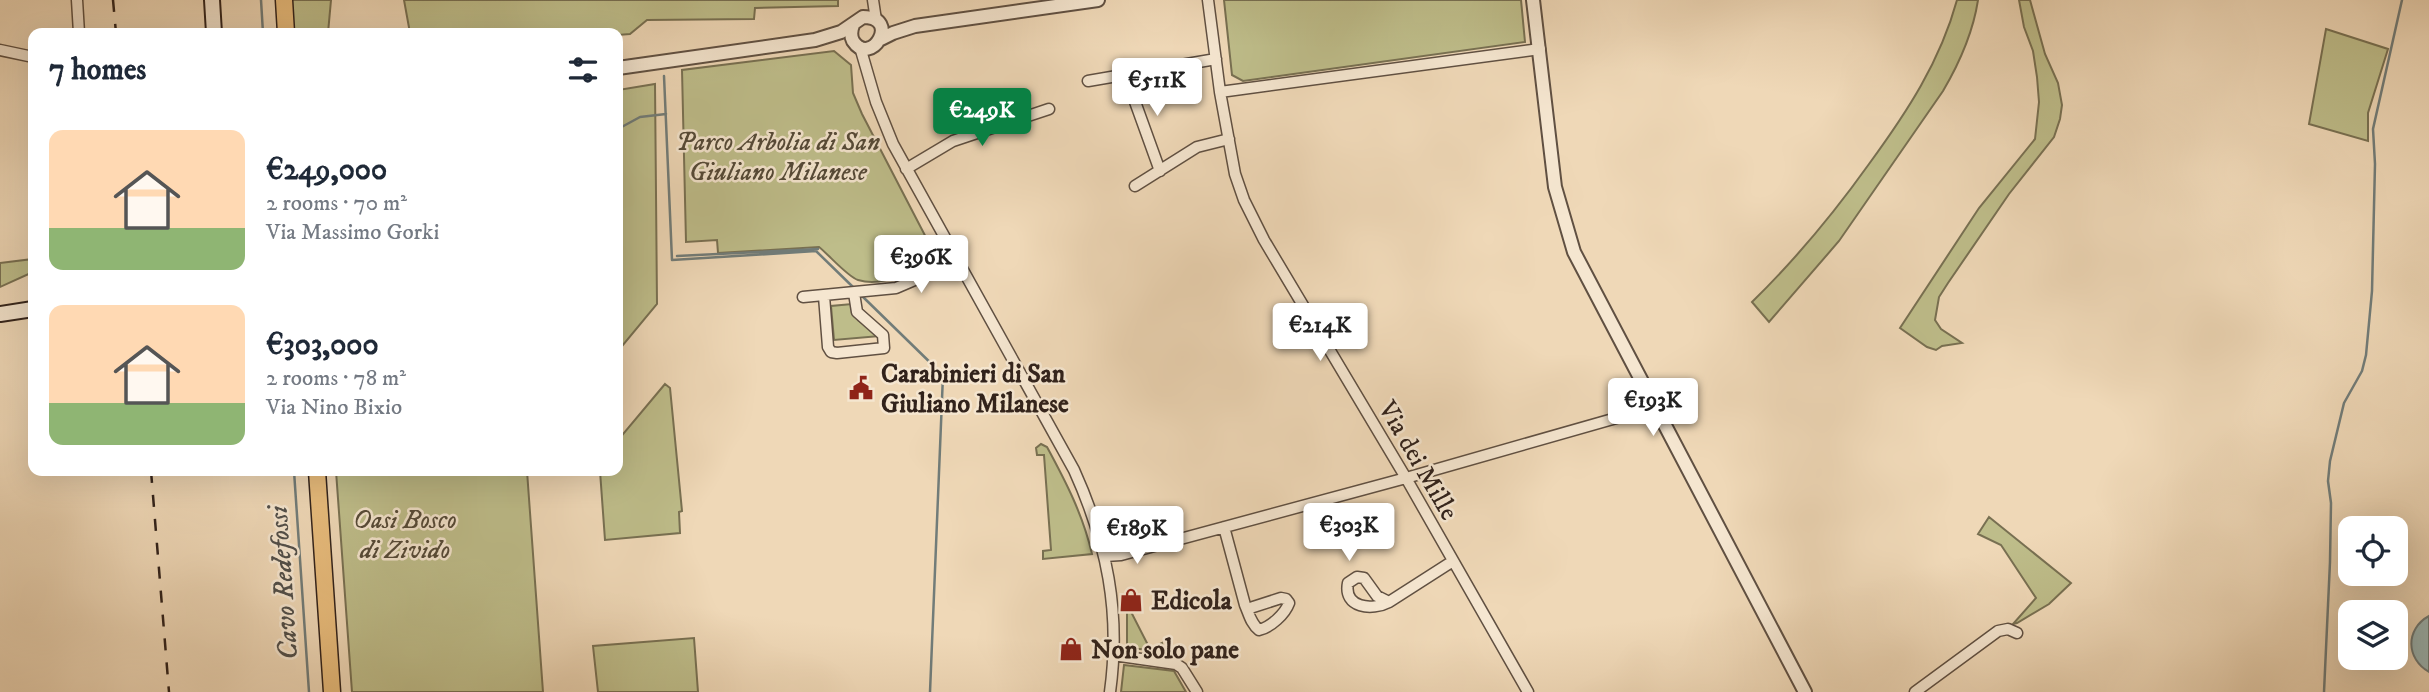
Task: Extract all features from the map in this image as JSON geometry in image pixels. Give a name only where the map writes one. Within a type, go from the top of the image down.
[{"type":"main road","points":[[212,0],[214,28]]},
{"type":"main road","points":[[284,0],[286,28]]},
{"type":"main road","points":[[0,314],[28,310]]},
{"type":"main road","points":[[317,476],[332,692]]},
{"type":"street","points":[[77,0],[79,28]]},
{"type":"street","points":[[872,0],[868,21],[851,34],[857,44],[885,126],[906,169],[1074,470],[1092,514],[1111,582],[1114,655],[1110,692]]},
{"type":"street","points":[[623,67],[816,40],[834,36],[868,21],[915,26],[1098,0]]},
{"type":"street","name":"Via dei Mille","points":[[1208,0],[1220,92],[1237,181],[1255,223],[1406,478],[1528,692]]},
{"type":"street","points":[[1533,0],[1552,166],[1559,207],[1574,252],[1805,692]]},
{"type":"street","points":[[868,21],[882,34],[870,63],[869,78]]},
{"type":"street","points":[[816,40],[857,44],[878,42],[915,26]]},
{"type":"street","points":[[1220,92],[1540,49]]},
{"type":"street","points":[[0,50],[28,56]]},
{"type":"street","points":[[1088,81],[1216,59]]},
{"type":"street","points":[[1125,74],[1160,171]]},
{"type":"street","points":[[906,169],[953,141],[1049,109]]},
{"type":"street","points":[[1135,186],[1197,146],[1229,139]]},
{"type":"street","points":[[803,297],[871,292],[907,284],[956,258]]},
{"type":"street","points":[[824,296],[828,347],[831,352],[884,348],[883,335],[857,312],[854,293]]},
{"type":"street","points":[[1105,556],[1121,555],[1406,478],[1655,407]]},
{"type":"street","points":[[1224,527],[1247,609]]},
{"type":"street","points":[[1389,602],[1453,561]]},
{"type":"street","points":[[1915,692],[1998,631],[2008,629],[2017,633]]},
{"type":"street","points":[[1114,655],[1176,664],[1182,668],[1197,692]]},
{"type":"green space","points":[[291,0],[331,0],[328,28],[294,28]]},
{"type":"green space","points":[[404,0],[838,0],[838,6],[755,8],[754,19],[647,20],[630,34],[623,35],[623,28],[409,28]]},
{"type":"green space","points":[[1224,0],[1521,0],[1525,42],[1243,81],[1232,75]]},
{"type":"green space","points":[[1957,0],[1978,0],[1965,47],[1943,91],[1839,241],[1769,322],[1752,302],[1828,218],[1896,125],[1932,65]]},
{"type":"green space","points":[[2019,0],[2030,0],[2045,54],[2058,83],[2062,105],[2060,119],[2054,137],[2009,194],[1939,297],[1935,320],[1941,329],[1962,343],[1942,346],[1936,350],[1927,347],[1900,328],[1979,208],[2035,139],[2039,102],[2037,77]]},
{"type":"green space","points":[[2326,29],[2388,49],[2368,113],[2368,141],[2309,124]]},
{"type":"green space","name":"Parco Arbolia di San Giuliano Milanese","points":[[834,51],[851,65],[853,93],[862,114],[931,247],[925,255],[900,275],[868,282],[849,275],[819,247],[718,253],[717,240],[686,242],[682,70]]},
{"type":"green space","points":[[655,84],[657,304],[623,345],[623,89]]},
{"type":"green space","points":[[28,260],[28,274],[0,287],[0,263]]},
{"type":"green space","points":[[852,304],[858,320],[880,336],[834,340],[831,306]]},
{"type":"green space","points":[[665,384],[670,388],[682,511],[679,512],[680,533],[605,540],[600,476],[623,476],[623,434]]},
{"type":"green space","points":[[1041,444],[1047,447],[1067,486],[1079,512],[1092,554],[1043,559],[1043,551],[1051,550],[1044,455],[1037,455],[1036,448]]},
{"type":"green space","name":"Oasi Bosco di Zivido","points":[[336,476],[527,476],[543,692],[352,692]]},
{"type":"green space","points":[[1989,517],[2071,583],[2049,604],[2013,624],[2036,598],[2001,545],[1978,534]]},
{"type":"green space","points":[[1127,604],[1150,649],[1162,643],[1164,651],[1127,648]]},
{"type":"green space","points":[[694,638],[698,692],[598,692],[593,646]]},
{"type":"green space","points":[[1124,665],[1174,671],[1186,692],[1121,692]]},
{"type":"water","points":[[2429,616],[2429,672],[2416,660],[2411,644],[2416,628]]},
{"type":"waterway","name":"Cavo Redefossi","points":[[261,0],[263,28]]},
{"type":"waterway","points":[[2324,692],[2330,562],[2330,461],[2344,403],[2362,371],[2366,355],[2372,291],[2375,164],[2373,129],[2402,0]]},
{"type":"waterway","points":[[664,76],[672,260],[816,251],[854,288]]},
{"type":"waterway","points":[[623,126],[640,117],[666,114]]},
{"type":"waterway","points":[[677,256],[818,249]]},
{"type":"waterway","points":[[861,295],[943,375],[930,692]]},
{"type":"waterway","name":"Cavo Redefossi","points":[[294,476],[309,692]]},
{"type":"railway","points":[[113,0],[116,28]]},
{"type":"railway","points":[[151,476],[169,692]]},
{"type":"place","name":"Carabinieri di San Giuliano Milanese","points":[[861,388]]},
{"type":"place","name":"Edicola","points":[[1131,600]]},
{"type":"place","name":"Non solo pane","points":[[1071,649]]}]
